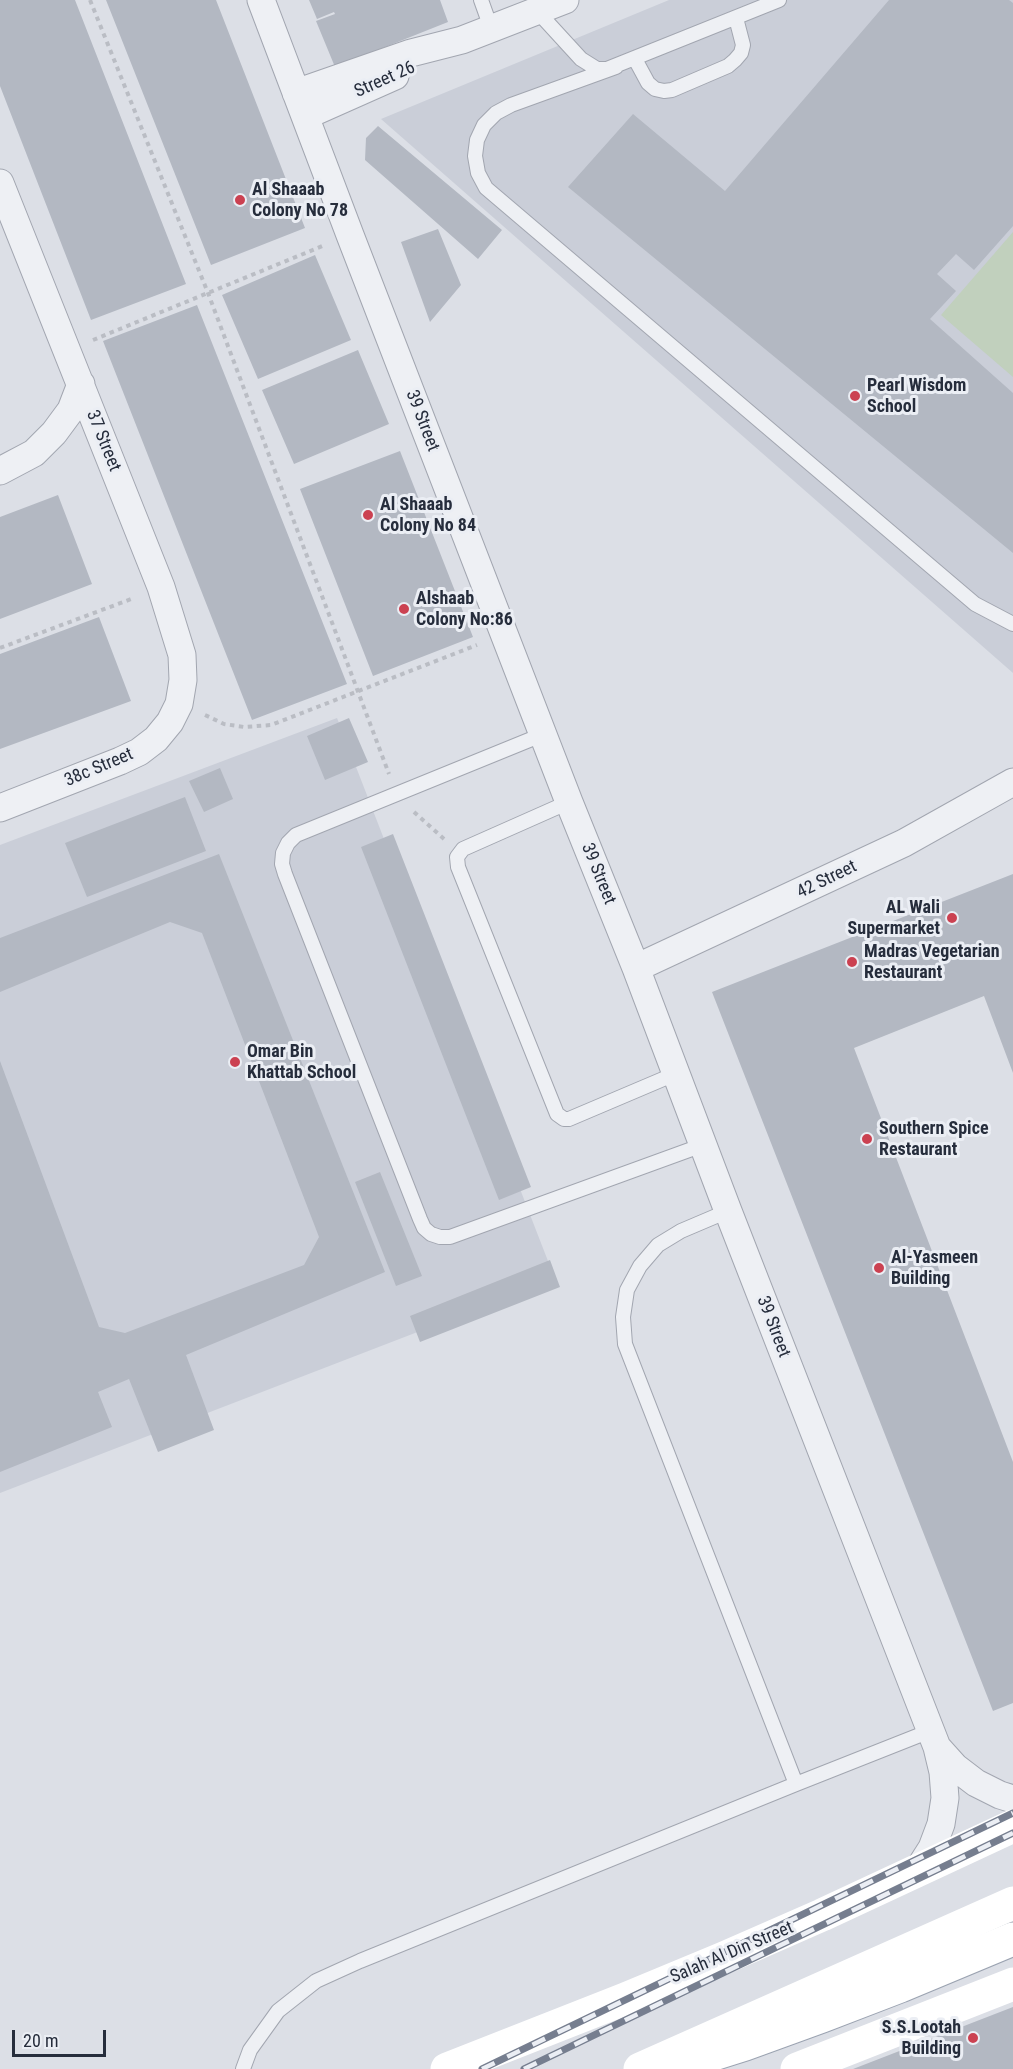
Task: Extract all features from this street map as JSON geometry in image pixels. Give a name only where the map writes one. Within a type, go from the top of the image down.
[{"type":"main road","name":"Salah Al Din Street","points":[[447,2069],[647,1990],[822,1915],[1013,1826]]},
{"type":"main road","points":[[640,2069],[1013,1903]]},
{"type":"main road","points":[[666,2069],[745,2044],[833,2012],[1013,1940]]},
{"type":"main road","points":[[797,2069],[1013,1984]]},
{"type":"street","name":"39 Street","points":[[261,0],[569,802],[636,968],[675,1074],[934,1739],[943,1772],[944,1807],[941,1824],[932,1848],[918,1870]]},
{"type":"street","name":"Street 26","points":[[301,104],[411,53],[462,40],[565,0]]},
{"type":"street","name":"37 Street","points":[[0,183],[161,588],[182,655],[183,680],[179,704]]},
{"type":"street","points":[[0,471],[34,453],[54,433],[70,410],[81,384]]},
{"type":"street","name":"38c Street","points":[[0,808],[139,752],[170,722],[179,704]]},
{"type":"street","name":"42 Street","points":[[636,968],[903,843],[1013,782]]},
{"type":"street","name":"39 Street","points":[[934,1739],[955,1767],[976,1783],[1013,1799]]},
{"type":"lane","points":[[481,0],[491,28]]},
{"type":"lane","points":[[779,0],[765,3],[736,18],[616,67],[511,105],[496,113],[484,125],[477,140],[475,156],[478,173],[486,188],[975,604],[1013,624]]},
{"type":"lane","points":[[537,11],[589,65],[597,69],[616,67]]},
{"type":"lane","points":[[635,59],[648,83],[664,91],[672,90],[728,66],[735,60],[741,53],[742,45],[736,18]]},
{"type":"lane","points":[[544,734],[296,835],[288,843],[283,853],[282,864],[424,1228],[431,1234],[440,1238],[450,1238],[703,1145]]},
{"type":"lane","points":[[569,802],[463,849],[457,862],[458,867],[557,1114],[564,1119],[569,1119],[675,1074]]},
{"type":"lane","points":[[728,1211],[658,1245],[640,1266],[627,1290],[623,1317],[625,1344],[796,1784]]},
{"type":"lane","points":[[243,2069],[250,2050],[278,2011],[316,1981],[796,1784],[934,1739]]},
{"type":"path","points":[[90,0],[208,293],[396,796],[460,853]]},
{"type":"path","points":[[67,351],[350,235]]},
{"type":"path","points":[[0,648],[161,588]]},
{"type":"path","points":[[179,704],[224,724],[244,727],[271,725],[505,634]]},
{"type":"shaded area","name":"Pearl Wisdom School","points":[[669,0],[1013,0],[1013,673],[381,119]]},
{"type":"shaded area","name":"Omar Bin Khattab School","points":[[337,718],[555,1279],[0,1493],[0,845]]},
{"type":"green space","points":[[1013,232],[1013,377],[941,315]]},
{"type":"building","points":[[0,0],[75,0],[186,284],[91,320],[0,86]]},
{"type":"building","points":[[106,0],[216,0],[305,228],[211,265]]},
{"type":"building","points":[[309,0],[440,0],[448,22],[335,67],[316,21],[335,14],[334,12],[317,19]]},
{"type":"building","points":[[889,0],[1009,0],[1013,3],[1013,226],[974,270],[956,254],[937,274],[956,291],[930,319],[1013,393],[1013,553],[568,187],[633,114],[725,191]]},
{"type":"building","points":[[378,126],[502,230],[478,259],[365,160],[366,138]]},
{"type":"building","points":[[438,229],[461,285],[430,322],[401,242]]},
{"type":"building","points":[[315,255],[351,340],[258,379],[222,295]]},
{"type":"building","points":[[197,305],[347,684],[252,720],[103,341]]},
{"type":"building","points":[[358,350],[389,424],[294,464],[262,390]]},
{"type":"building","points":[[400,451],[473,637],[373,676],[300,489]]},
{"type":"building","points":[[58,495],[92,584],[0,619],[0,517]]},
{"type":"building","points":[[99,617],[131,701],[0,749],[0,654]]},
{"type":"building","points":[[349,718],[368,762],[325,780],[307,736]]},
{"type":"building","points":[[220,768],[233,799],[204,812],[189,781]]},
{"type":"building","points":[[185,797],[206,851],[87,897],[65,843]]},
{"type":"building","points":[[393,834],[531,1187],[499,1200],[361,847]]},
{"type":"building","points":[[219,854],[385,1272],[186,1355],[214,1430],[158,1452],[129,1379],[98,1392],[112,1427],[0,1472],[0,1061],[99,1327],[125,1333],[304,1265],[319,1237],[202,933],[170,922],[0,992],[0,938]]},
{"type":"building","name":"Al-Yasmeen Building","points":[[1013,874],[1013,1073],[984,996],[854,1048],[1013,1462],[1013,1703],[993,1711],[712,992]]},
{"type":"building","points":[[380,1172],[422,1276],[396,1286],[355,1182]]},
{"type":"building","points":[[550,1260],[560,1287],[420,1342],[410,1316]]},
{"type":"building","name":"S.S.Lootah Building","points":[[1013,2007],[1013,2069],[853,2069]]},
{"type":"railway","points":[[482,2069],[1013,1813]]},
{"type":"railway","points":[[524,2069],[1013,1833]]},
{"type":"place","name":"Al Shaaab Colony No 78","points":[[240,200]]},
{"type":"place","name":"Pearl Wisdom School","points":[[855,396]]},
{"type":"place","name":"Al Shaaab Colony No 84","points":[[368,515]]},
{"type":"place","name":"Alshaab Colony No:86","points":[[404,609]]},
{"type":"place","name":"AL Wali Supermarket","points":[[952,918]]},
{"type":"place","name":"Madras Vegetarian Restaurant","points":[[852,962]]},
{"type":"place","name":"Omar Bin Khattab School","points":[[235,1062]]},
{"type":"place","name":"Southern Spice Restaurant","points":[[867,1139]]},
{"type":"place","name":"Al-Yasmeen Building","points":[[879,1268]]},
{"type":"place","name":"S.S.Lootah Building","points":[[973,2038]]}]
